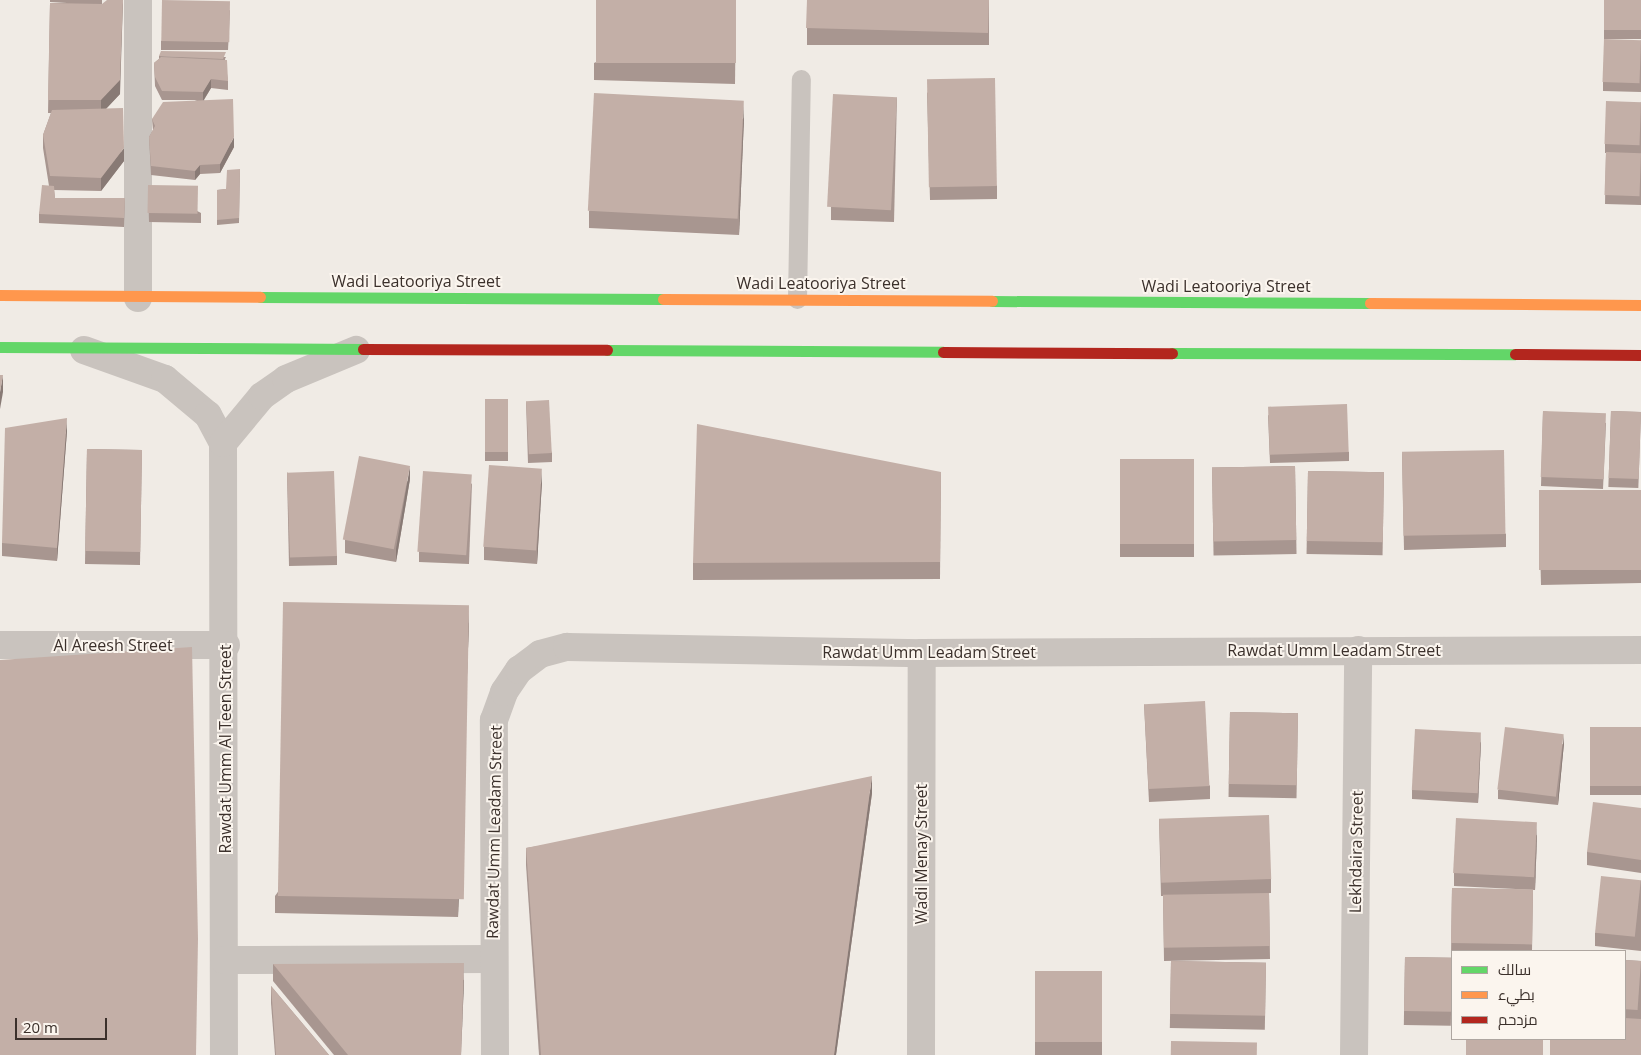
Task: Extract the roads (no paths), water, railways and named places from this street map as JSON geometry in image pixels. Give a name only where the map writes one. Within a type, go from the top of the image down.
[{"type":"street","points":[[138,0],[138,298]]},
{"type":"street","name":"Wadi Leatooriya Street","points":[[0,295],[138,298],[797,299],[1641,305]]},
{"type":"street","points":[[0,347],[1641,355]]},
{"type":"street","name":"Rawdat Umm Al Teen Street","points":[[77,348],[165,380],[208,415],[223,443],[226,645],[224,1055]]},
{"type":"street","points":[[223,443],[262,396],[286,379],[358,349]]},
{"type":"street","name":"Al Areesh Street","points":[[0,645],[226,645]]},
{"type":"street","name":"Rawdat Umm Leadam Street","points":[[495,1055],[492,959],[494,720],[504,692],[519,670],[540,654],[567,647],[922,653],[1641,650]]},
{"type":"street","name":"Lekhdaira Street","points":[[1354,1055],[1358,650]]},
{"type":"street","name":"Wadi Menay Street","points":[[921,1055],[922,653]]},
{"type":"street","name":"Rawdat Umm Leadam Street","points":[[224,960],[492,959]]},
{"type":"lane","points":[[797,299],[801,78]]}]
